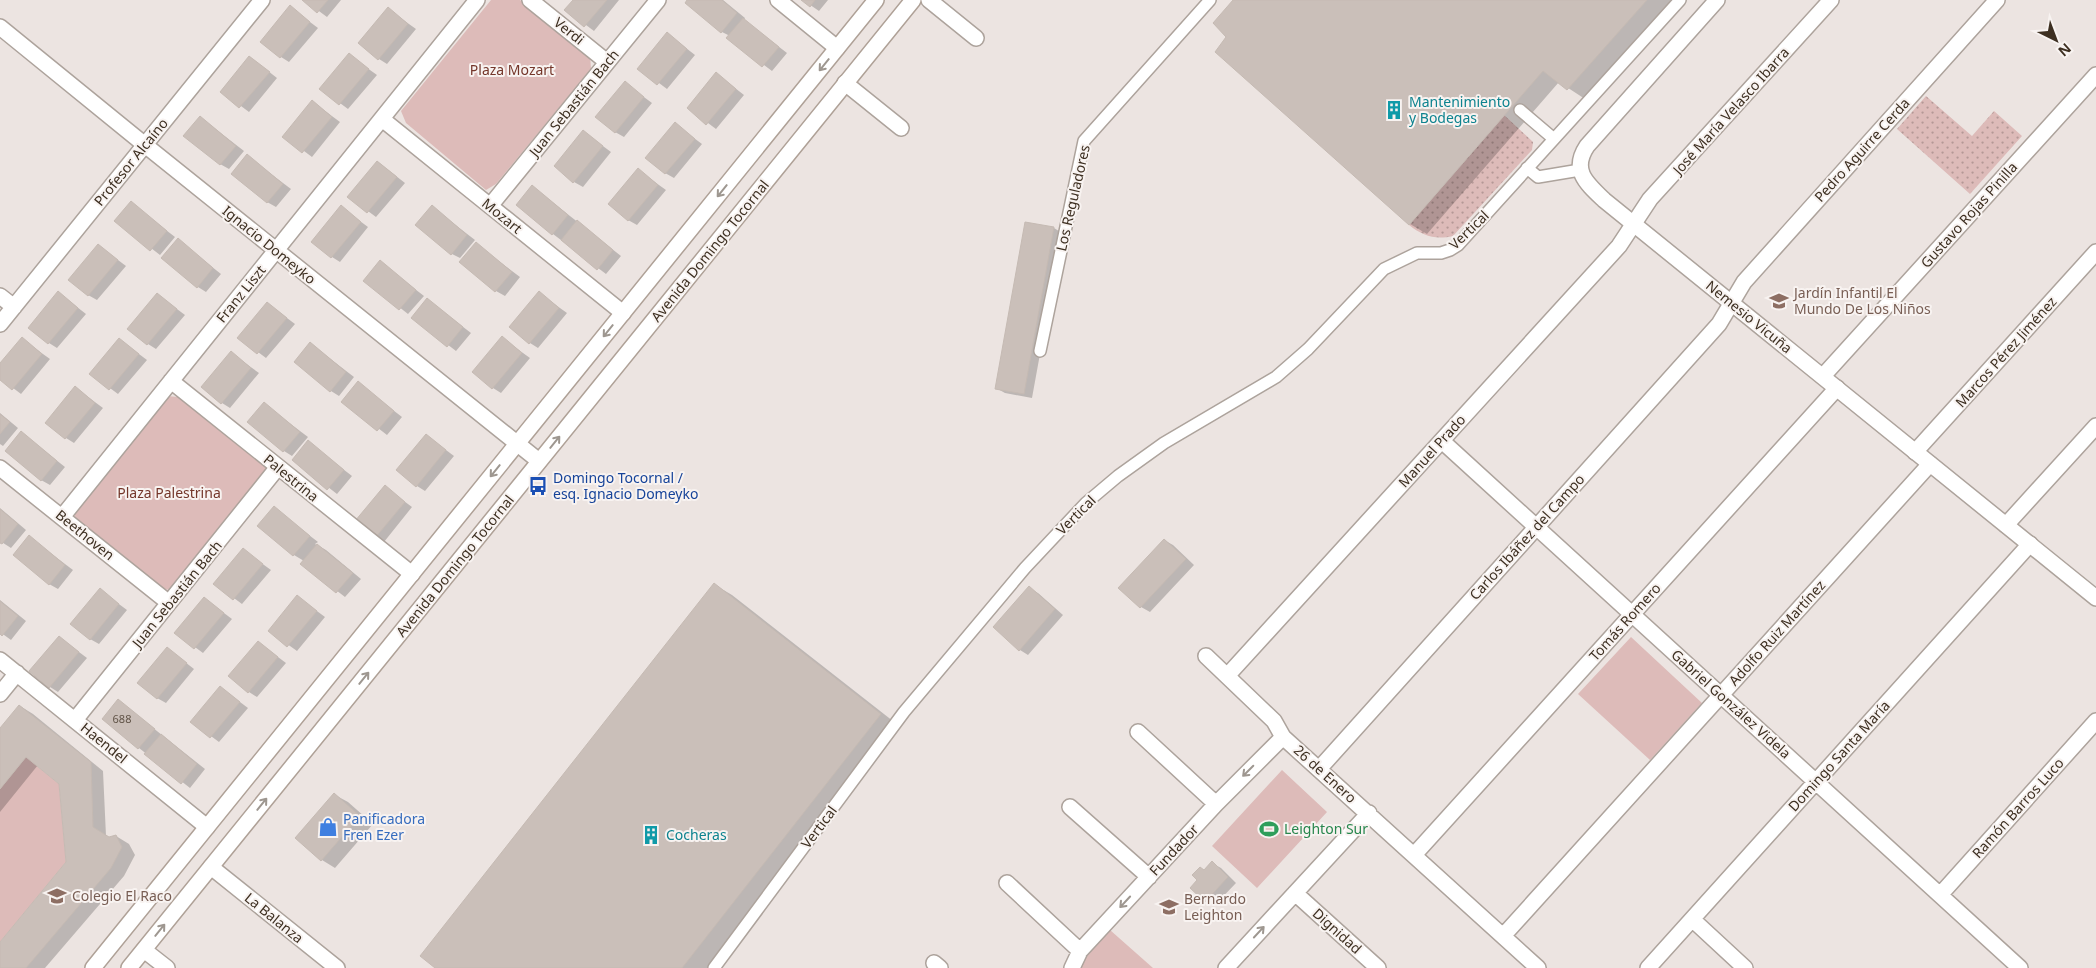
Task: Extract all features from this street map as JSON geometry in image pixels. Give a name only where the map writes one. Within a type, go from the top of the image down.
[{"type":"street","name":"Profesor Alcaíno","points":[[0,324],[262,0]]},
{"type":"street","name":"Franz Liszt","points":[[62,517],[477,0]]},
{"type":"street","name":"Verdi","points":[[530,0],[608,62]]},
{"type":"street","name":"Juan Sebastián Bach","points":[[490,206],[658,0]]},
{"type":"street","points":[[778,0],[837,48]]},
{"type":"street","name":"Avenida Domingo Tocornal","points":[[93,968],[876,0]]},
{"type":"street","name":"Avenida Domingo Tocornal","points":[[129,968],[913,0]]},
{"type":"street","points":[[929,0],[976,38]]},
{"type":"street","points":[[1580,170],[1582,154],[1586,146],[1717,0]]},
{"type":"street","name":"José María Velasco Ibarra","points":[[1634,224],[1650,199],[1831,0]]},
{"type":"street","name":"Pedro Aguirre Cerda","points":[[1732,303],[1744,282],[1997,0]]},
{"type":"street","name":"Ignacio Domeyko","points":[[0,27],[539,461]]},
{"type":"street","name":"Gustavo Rojas Pinilla","points":[[1823,376],[2096,75]]},
{"type":"street","points":[[845,83],[901,128]]},
{"type":"street","name":"Mozart","points":[[382,119],[623,313]]},
{"type":"street","name":"Nemesio Vicuña","points":[[1580,170],[1583,177],[1595,191],[1634,224],[2096,598]]},
{"type":"street","name":"Manuel Prado","points":[[1227,676],[1620,246],[1634,224]]},
{"type":"street","name":"Marcos Pérez Jiménez","points":[[1915,452],[2096,252]]},
{"type":"street","points":[[0,296],[14,308]]},
{"type":"street","name":"Carlos Ibáñez del Campo","points":[[1319,769],[1719,324],[1732,303]]},
{"type":"street","name":"Palestrina","points":[[171,381],[412,574]]},
{"type":"street","name":"Tomás Romero","points":[[1414,855],[1837,388]]},
{"type":"street","points":[[2006,525],[2096,426]]},
{"type":"street","name":"Gabriel González Videla","points":[[1442,440],[2020,968]]},
{"type":"street","name":"Adolfo Ruiz Martínez","points":[[1503,936],[1930,464]]},
{"type":"street","name":"Juan Sebastián Bach","points":[[75,720],[278,467]]},
{"type":"street","name":"Beethoven","points":[[0,468],[169,603]]},
{"type":"street","name":"Domingo Santa María","points":[[1648,968],[2030,544]]},
{"type":"street","name":"26 de Enero","points":[[1206,656],[1274,721],[1283,737],[1538,968]]},
{"type":"street","name":"Haendel","points":[[0,660],[207,827]]},
{"type":"street","points":[[0,694],[17,673]]},
{"type":"street","name":"Ramón Barros Luco","points":[[1940,895],[2096,721]]},
{"type":"street","points":[[1138,732],[1216,804]]},
{"type":"street","name":"Fundador","points":[[1072,968],[1080,951],[1216,804],[1283,737]]},
{"type":"street","points":[[1070,807],[1149,877]]},
{"type":"street","points":[[1226,968],[1369,813]]},
{"type":"street","name":"La Balanza","points":[[211,867],[337,968]]},
{"type":"street","points":[[1007,883],[1080,951]]},
{"type":"street","name":"Dignidad","points":[[1295,893],[1378,968]]},
{"type":"street","points":[[1692,920],[1745,968]]},
{"type":"street","points":[[144,950],[167,968]]},
{"type":"lane","name":"Los Reguladores","points":[[1040,352],[1084,141],[1210,0]]},
{"type":"lane","name":"Vertical","points":[[714,968],[904,712],[1025,568],[1086,503],[1118,476],[1164,443],[1276,377],[1291,365],[1354,302],[1384,268],[1417,253],[1441,253],[1458,245],[1680,0]]},
{"type":"lane","points":[[1520,110],[1554,138]]},
{"type":"lane","points":[[1527,168],[1538,177],[1580,170]]},
{"type":"green space","name":"Plaza Mozart","points":[[491,0],[520,0],[590,55],[591,69],[496,184],[486,190],[406,123],[401,111]]},
{"type":"green space","points":[[1926,96],[1972,136],[1994,111],[2022,136],[1970,194],[1897,129]]},
{"type":"green space","points":[[1504,115],[1533,142],[1532,150],[1453,236],[1440,238],[1430,236],[1419,232],[1409,225]]},
{"type":"green space","name":"Plaza Palestrina","points":[[167,396],[178,397],[266,468],[264,477],[172,590],[161,589],[75,519],[75,508]]},
{"type":"green space","points":[[1631,637],[1702,703],[1650,760],[1578,694]]},
{"type":"green space","points":[[26,757],[59,784],[66,862],[0,942],[0,789]]},
{"type":"green space","name":"Leighton Sur","points":[[1282,770],[1327,812],[1257,888],[1212,846]]},
{"type":"green space","points":[[1110,930],[1153,968],[1078,968]]},
{"type":"building","points":[[302,0],[328,0],[317,13]]},
{"type":"building","points":[[573,0],[607,0],[584,27],[564,10]]},
{"type":"building","points":[[687,0],[722,0],[737,13],[721,33],[685,3]]},
{"type":"building","points":[[801,0],[815,0],[810,7]]},
{"type":"building","name":"Mantenimiento y Bodegas","points":[[1233,0],[1647,0],[1567,90],[1543,71],[1409,225],[1215,52],[1226,37],[1213,23]]},
{"type":"building","points":[[290,5],[310,22],[280,58],[260,42]]},
{"type":"building","points":[[388,7],[408,24],[378,60],[358,43]]},
{"type":"building","points":[[743,18],[779,47],[762,67],[726,38]]},
{"type":"building","points":[[667,32],[687,49],[657,85],[637,69]]},
{"type":"building","points":[[349,53],[369,69],[339,105],[319,89]]},
{"type":"building","points":[[249,56],[270,72],[239,108],[220,92]]},
{"type":"building","points":[[716,72],[736,89],[706,125],[687,108]]},
{"type":"building","points":[[625,81],[644,97],[615,133],[595,117]]},
{"type":"building","points":[[312,100],[332,117],[302,153],[282,137]]},
{"type":"building","points":[[200,116],[236,146],[220,165],[183,136]]},
{"type":"building","points":[[675,122],[695,139],[665,174],[645,158]]},
{"type":"building","points":[[583,130],[603,146],[573,183],[554,166]]},
{"type":"building","points":[[247,154],[283,184],[267,203],[231,174]]},
{"type":"building","points":[[377,161],[397,177],[367,213],[347,197]]},
{"type":"building","points":[[638,168],[658,185],[628,221],[608,204]]},
{"type":"building","points":[[532,185],[568,215],[552,235],[516,205]]},
{"type":"building","points":[[131,201],[167,231],[150,251],[114,221]]},
{"type":"building","points":[[341,205],[361,222],[331,258],[311,242]]},
{"type":"building","points":[[432,205],[467,235],[451,255],[415,225]]},
{"type":"building","points":[[577,220],[613,250],[597,270],[561,240]]},
{"type":"building","points":[[1025,222],[1054,227],[1024,394],[995,389]]},
{"type":"building","points":[[178,238],[213,268],[197,288],[161,258]]},
{"type":"building","points":[[476,242],[512,272],[495,292],[459,262]]},
{"type":"building","points":[[98,244],[118,260],[88,296],[68,280]]},
{"type":"building","points":[[380,260],[416,290],[399,310],[363,281]]},
{"type":"building","points":[[58,291],[78,308],[48,344],[28,328]]},
{"type":"building","points":[[539,291],[559,308],[529,344],[509,327]]},
{"type":"building","points":[[157,293],[177,309],[147,345],[127,329]]},
{"type":"building","points":[[427,298],[463,327],[447,347],[411,318]]},
{"type":"building","points":[[267,302],[287,318],[257,354],[237,338]]},
{"type":"building","points":[[502,336],[522,353],[492,389],[472,372]]},
{"type":"building","points":[[22,337],[42,354],[12,390],[0,380],[0,363]]},
{"type":"building","points":[[119,338],[139,354],[109,390],[89,374]]},
{"type":"building","points":[[310,342],[346,372],[330,392],[294,362]]},
{"type":"building","points":[[231,351],[251,368],[221,404],[201,387]]},
{"type":"building","points":[[358,381],[394,411],[377,431],[341,402]]},
{"type":"building","points":[[75,386],[95,403],[65,439],[45,423]]},
{"type":"building","points":[[264,402],[300,432],[283,452],[247,422]]},
{"type":"building","points":[[0,414],[10,422],[0,434]]},
{"type":"building","points":[[21,431],[57,461],[41,481],[5,451]]},
{"type":"building","points":[[426,434],[446,450],[416,487],[396,470]]},
{"type":"building","points":[[308,440],[344,470],[327,490],[292,460]]},
{"type":"building","points":[[385,485],[405,502],[375,538],[355,521]]},
{"type":"building","points":[[274,506],[310,536],[293,556],[257,526]]},
{"type":"building","points":[[0,509],[18,524],[2,544],[0,543]]},
{"type":"building","points":[[29,535],[65,565],[49,585],[13,555]]},
{"type":"building","points":[[1164,539],[1186,559],[1140,608],[1118,588]]},
{"type":"building","points":[[317,544],[353,573],[336,593],[300,564]]},
{"type":"building","points":[[243,548],[263,564],[233,600],[213,584]]},
{"type":"building","name":"Cocheras","points":[[714,583],[881,714],[682,968],[435,968],[420,956]]},
{"type":"building","points":[[1029,586],[1055,609],[1019,651],[993,627]]},
{"type":"building","points":[[100,588],[119,604],[90,640],[70,624]]},
{"type":"building","points":[[297,595],[317,611],[287,647],[268,631]]},
{"type":"building","points":[[204,597],[224,613],[194,649],[174,633]]},
{"type":"building","points":[[0,601],[18,616],[2,636],[0,634]]},
{"type":"building","points":[[59,636],[79,652],[49,688],[29,671]]},
{"type":"building","points":[[258,641],[278,657],[248,693],[228,676]]},
{"type":"building","points":[[167,647],[187,663],[157,699],[137,683]]},
{"type":"building","points":[[220,686],[240,702],[210,738],[190,722]]},
{"type":"building","points":[[118,699],[155,729],[138,749],[102,719]]},
{"type":"building","points":[[19,705],[91,762],[93,827],[109,837],[116,835],[122,847],[111,868],[26,968],[0,968],[0,942],[66,862],[59,784],[26,757],[0,789],[0,728]]},
{"type":"building","points":[[161,734],[197,764],[181,784],[144,754]]},
{"type":"building","name":"Panificadora Fren Ezer","points":[[334,793],[360,816],[321,861],[295,838]]},
{"type":"building","points":[[1212,861],[1228,877],[1205,902],[1190,888],[1197,880],[1192,875],[1200,867],[1204,870]]},
{"type":"place","name":"Mantenimiento y Bodegas","points":[[1394,110]]},
{"type":"place","name":"Jardín Infantil El Mundo De Los Niños","points":[[1779,301]]},
{"type":"place","name":"Domingo Tocornal / esq. Ignacio Domeyko","points":[[538,486]]},
{"type":"place","name":"Panificadora Fren Ezer","points":[[328,827]]},
{"type":"place","name":"Leighton Sur","points":[[1269,829]]},
{"type":"place","name":"Cocheras","points":[[651,835]]},
{"type":"place","name":"Colegio El Raco","points":[[57,896]]},
{"type":"place","name":"Bernardo Leighton","points":[[1169,907]]}]
